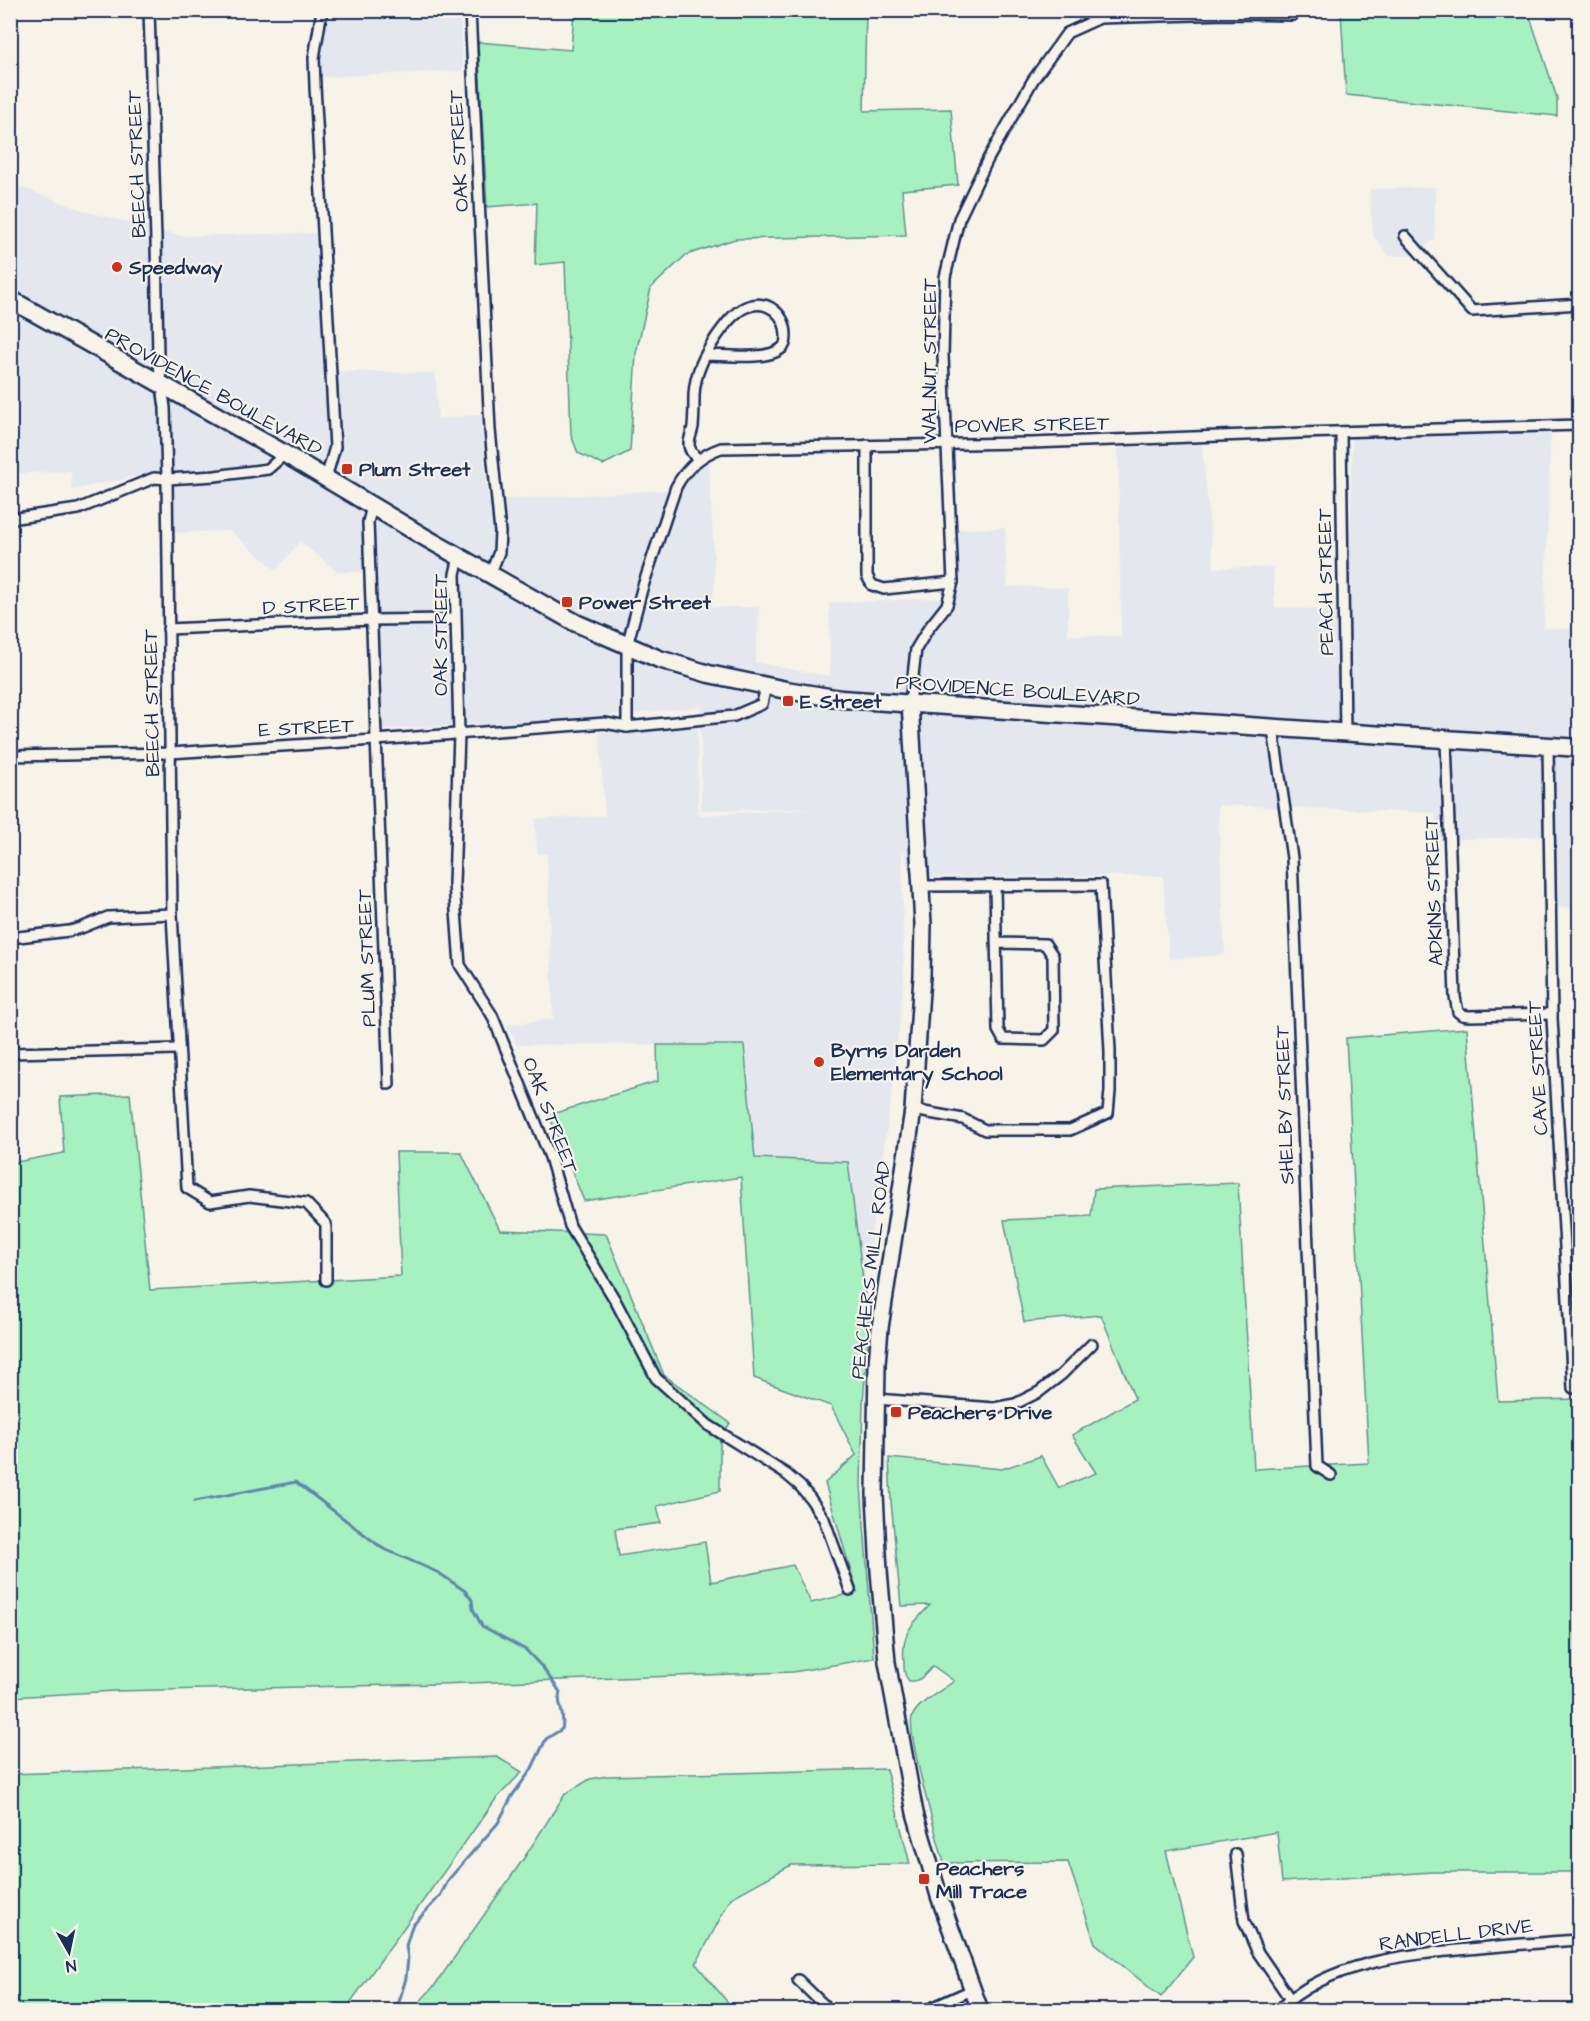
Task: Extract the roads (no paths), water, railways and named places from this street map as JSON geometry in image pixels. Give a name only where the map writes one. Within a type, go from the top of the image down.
[{"type":"highway","name":"PROVIDENCE BOULEVARD","points":[[10,299],[285,454],[372,507],[576,623],[659,659],[709,674],[841,699],[1580,748]]},
{"type":"main road","name":"PEACHERS MILL ROAD","points":[[910,703],[921,886],[922,976],[913,1110],[880,1328],[876,1399],[876,1506],[887,1662],[915,1813],[936,1887],[980,2010]]},
{"type":"street","name":"BEECH STREET","points":[[149,10],[158,358],[163,386],[167,479],[172,914],[187,1188],[210,1202],[249,1196],[306,1203],[326,1224],[326,1280]]},
{"type":"street","points":[[322,10],[314,58],[335,447],[326,478]]},
{"type":"street","name":"OAK STREET","points":[[470,10],[490,430],[500,532],[499,552],[490,575]]},
{"type":"street","name":"WALNUT STREET","points":[[910,703],[916,649],[947,605],[953,582],[943,356],[945,277],[959,219],[988,159],[1033,80],[1067,33],[1100,18],[1130,14],[1293,15]]},
{"type":"street","points":[[1405,236],[1472,311],[1580,304]]},
{"type":"street","points":[[698,459],[691,452],[689,443],[693,429],[694,391],[698,369],[706,355],[732,318],[747,307],[766,305],[779,314],[786,326],[786,342],[783,348],[771,353],[706,355]]},
{"type":"street","name":"POWER STREET","points":[[627,727],[627,646],[642,589],[676,487],[685,472],[698,459],[721,448],[931,443],[947,445],[1580,425]]},
{"type":"street","name":"PEACH STREET","points":[[1341,432],[1345,733]]},
{"type":"street","points":[[867,445],[867,576],[872,585],[884,589],[953,582]]},
{"type":"street","points":[[10,519],[78,508],[154,478],[215,476],[268,468],[285,454]]},
{"type":"street","name":"PLUM STREET","points":[[372,507],[368,522],[389,1084]]},
{"type":"street","name":"OAK STREET","points":[[459,557],[455,574],[459,734],[454,884],[460,965],[497,1026],[550,1157],[570,1226],[615,1300],[656,1378],[708,1425],[786,1474],[800,1486],[824,1519],[850,1590]]},
{"type":"street","name":"D STREET","points":[[168,629],[371,620],[455,619]]},
{"type":"street","name":"E STREET","points":[[10,756],[170,753],[375,741],[605,723],[627,727],[734,716],[762,704],[766,686]]},
{"type":"street","name":"SHELBY STREET","points":[[1273,729],[1292,858],[1317,1466],[1331,1475]]},
{"type":"street","name":"ADKINS STREET","points":[[1446,739],[1458,1012],[1462,1015],[1552,1014]]},
{"type":"street","name":"CAVE STREET","points":[[1548,746],[1552,1014],[1573,1388]]},
{"type":"street","points":[[913,1110],[963,1119],[985,1130],[1070,1130],[1108,1113],[1110,1091],[1101,885],[921,886]]},
{"type":"street","points":[[994,886],[998,1030],[1004,1040],[1044,1040],[1054,1030],[1053,956],[1050,949],[1045,944],[996,943]]},
{"type":"street","points":[[10,938],[69,931],[108,917],[172,914]]},
{"type":"street","points":[[10,1053],[178,1049]]},
{"type":"street","points":[[876,1399],[993,1408],[1015,1404],[1039,1392],[1062,1375],[1092,1344]]},
{"type":"street","points":[[1236,1854],[1244,1921],[1257,1952],[1290,1999]]},
{"type":"street","name":"RANDELL DRIVE","points":[[1278,2010],[1290,1999],[1328,1978],[1370,1962],[1422,1953],[1580,1940]]},
{"type":"street","points":[[798,1980],[829,2010]]},
{"type":"street","points":[[927,2010],[972,1990]]},
{"type":"waterway","points":[[195,1501],[296,1482],[382,1548],[439,1573],[465,1591],[472,1600],[473,1609],[482,1626],[526,1650],[543,1668],[560,1692],[562,1729],[546,1739],[531,1770],[512,1796],[498,1823],[449,1879],[440,1896],[412,1926],[406,1946],[408,1958],[406,1978],[399,2002],[392,2006],[367,2010]]},
{"type":"place","name":"Speedway","points":[[117,267]]},
{"type":"place","name":"Plum Street","points":[[347,469]]},
{"type":"place","name":"Power Street","points":[[567,602]]},
{"type":"place","name":"E Street","points":[[788,701]]},
{"type":"place","name":"Byrns Darden Elementary School","points":[[819,1062]]},
{"type":"place","name":"Peachers Drive","points":[[896,1412]]},
{"type":"place","name":"Peachers Mill Trace","points":[[924,1879]]}]
